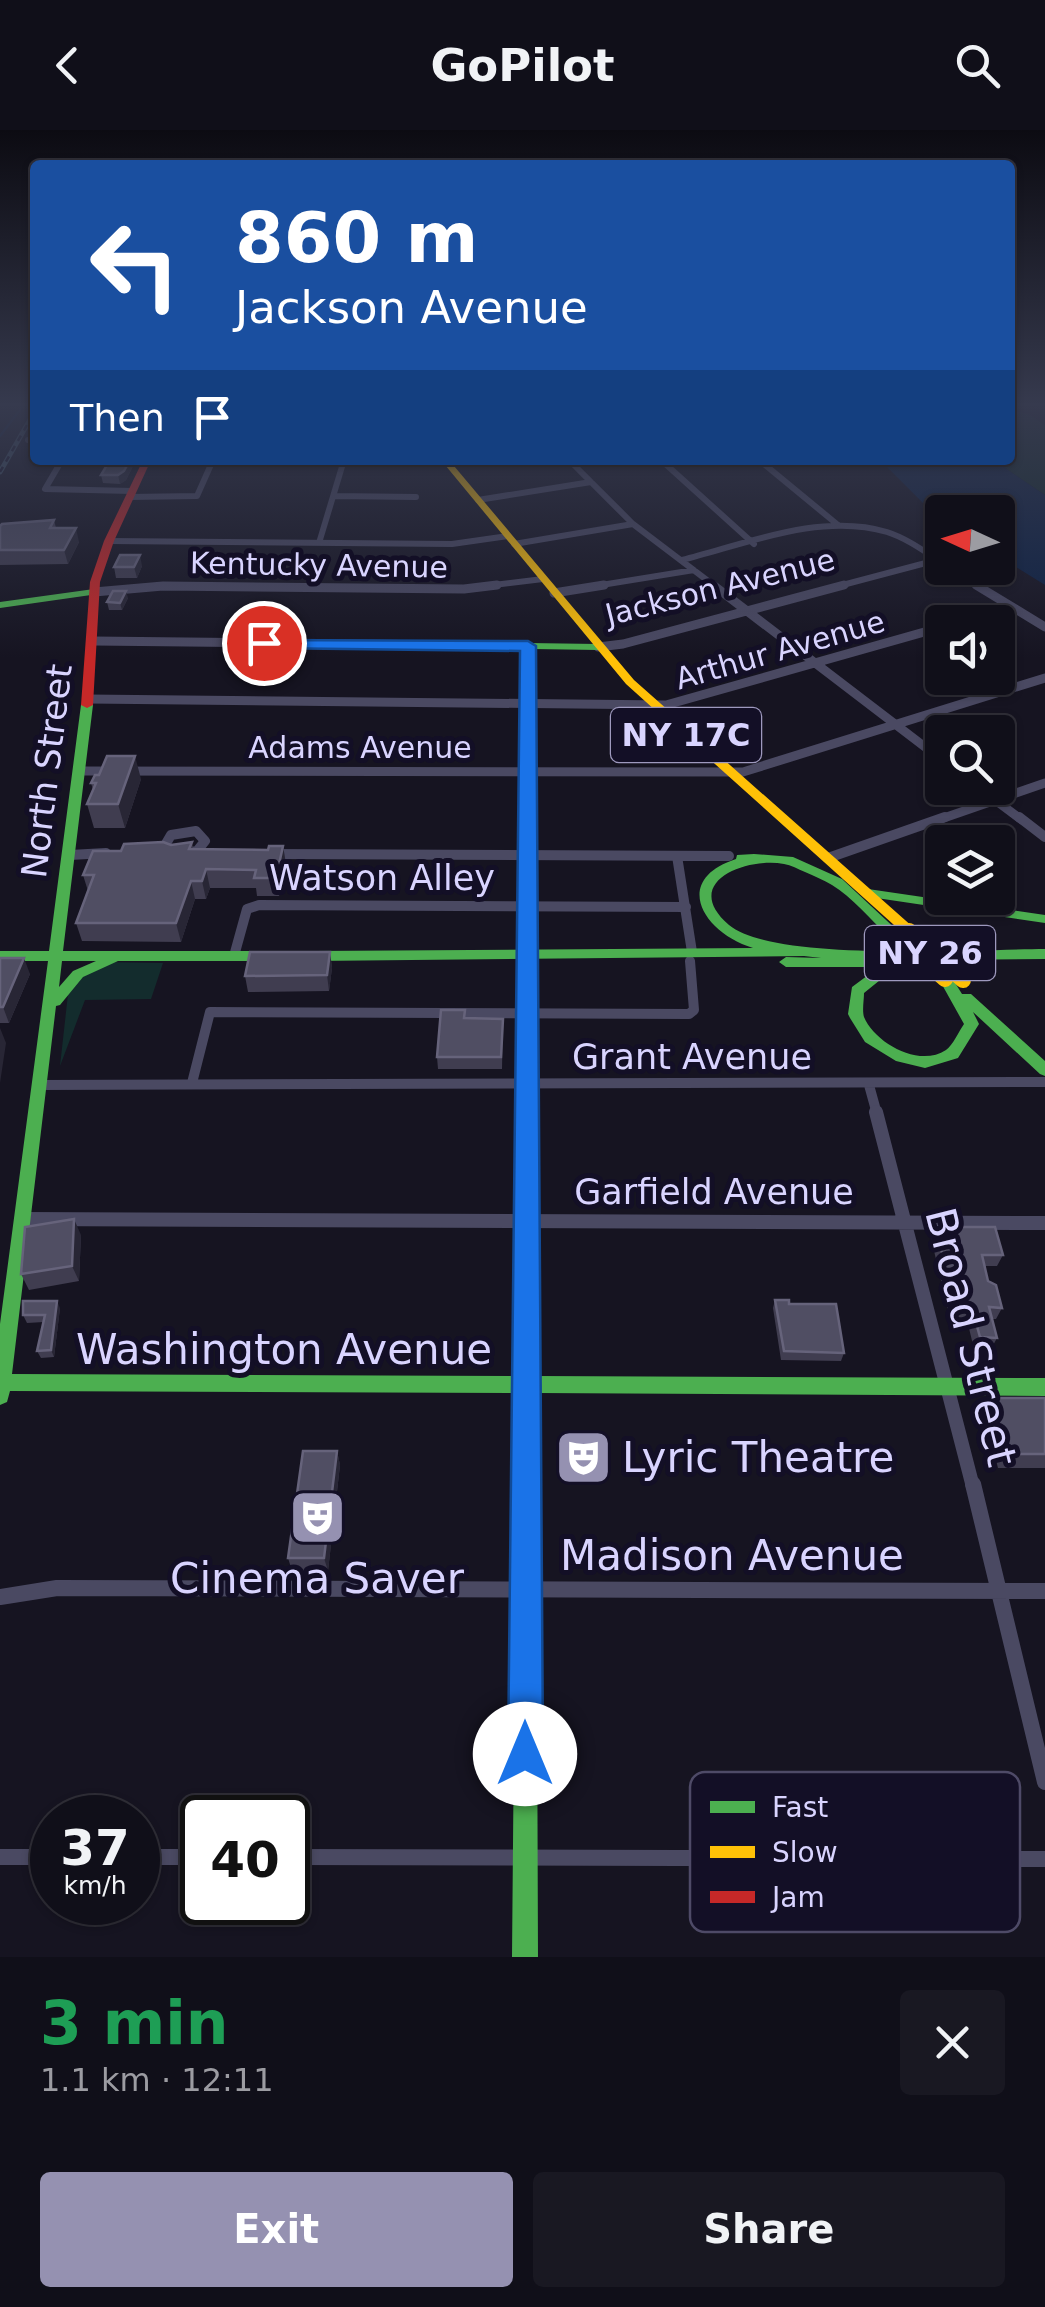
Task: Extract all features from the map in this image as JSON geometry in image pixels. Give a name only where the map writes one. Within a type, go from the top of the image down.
[{"type":"street","points":[[47,487],[198,496],[202,487]]},
{"type":"street","name":"North Street","points":[[1,1389],[80,771],[94,642],[94,602],[109,540],[133,487]]},
{"type":"street","points":[[320,543],[336,487]]},
{"type":"street","name":"NY 17C","points":[[467,487],[598,647],[654,706],[728,772],[837,882],[901,932],[1045,1070]]},
{"type":"street","points":[[478,500],[558,487]]},
{"type":"street","points":[[596,487],[634,524],[925,747]]},
{"type":"street","points":[[691,487],[754,544]]},
{"type":"street","points":[[792,487],[838,525]]},
{"type":"street","points":[[334,496],[416,497]]},
{"type":"street","points":[[109,540],[452,544],[634,524]]},
{"type":"street","points":[[682,560],[838,525],[885,532],[925,553]]},
{"type":"street","name":"Jackson Avenue","points":[[94,642],[598,647],[623,644],[925,565]]},
{"type":"street","name":"Kentucky Avenue","points":[[94,602],[149,586],[464,589],[548,586],[694,570]]},
{"type":"street","points":[[977,585],[1009,605]]},
{"type":"street","points":[[0,605],[34,600],[94,602]]},
{"type":"street","points":[[1015,609],[1045,627]]},
{"type":"street","name":"Arthur Avenue","points":[[88,700],[654,706],[674,704],[925,632]]},
{"type":"street","points":[[525,1957],[528,646]]},
{"type":"street","name":"Adams Avenue","points":[[80,771],[750,771],[1045,678]]},
{"type":"street","points":[[1015,793],[1045,782]]},
{"type":"street","points":[[828,858],[982,805]]},
{"type":"street","points":[[1003,805],[1045,837]]},
{"type":"street","name":"NY 17C","points":[[782,826],[791,824],[868,893],[901,932]]},
{"type":"street","points":[[252,854],[730,856],[775,853],[786,844],[782,826]]},
{"type":"street","points":[[150,852],[167,852]]},
{"type":"street","points":[[70,854],[115,853]]},
{"type":"street","points":[[192,1083],[210,1012],[689,1014],[694,1010],[691,957],[677,856]]},
{"type":"street","points":[[730,856],[754,858]]},
{"type":"street","name":"NY 26","points":[[837,882],[798,863],[754,858],[732,864],[712,878],[704,896],[711,917],[748,942],[816,952],[1045,954]]},
{"type":"street","points":[[868,893],[1045,919]]},
{"type":"street","name":"Watson Alley","points":[[234,956],[247,909],[252,906],[686,907]]},
{"type":"street","points":[[691,957],[816,952]]},
{"type":"street","points":[[0,956],[648,956],[1045,964]]},
{"type":"street","points":[[48,1014],[62,987],[80,972],[129,956]]},
{"type":"street","points":[[923,963],[874,976],[855,994],[854,1021],[874,1044],[896,1056],[920,1060],[945,1058],[964,1048],[972,1033],[970,1016],[955,981]]},
{"type":"street","name":"NY 17C","points":[[955,981],[1045,1054]]},
{"type":"street","name":"Grant Avenue","points":[[40,1084],[869,1086],[1045,1082]]},
{"type":"street","name":"Broad Street","points":[[869,1086],[949,1387],[1045,1782]]},
{"type":"street","name":"Garfield Avenue","points":[[23,1218],[1045,1223]]},
{"type":"street","name":"Washington Avenue","points":[[1,1389],[526,1385],[1045,1388]]},
{"type":"street","name":"Madison Avenue","points":[[0,1597],[57,1588],[1045,1591]]},
{"type":"street","points":[[310,1857],[690,1857]]},
{"type":"street","points":[[0,1858],[30,1858]]},
{"type":"street","points":[[1020,1858],[1045,1858]]},
{"type":"green space","points":[[104,962],[163,963],[151,999],[85,1000],[60,1066],[69,985]]},
{"type":"water","points":[[907,487],[1034,487],[1045,495],[1045,585],[1015,566],[1015,495],[925,495],[925,505]]},
{"type":"building","points":[[54,520],[50,528],[76,528],[64,550],[0,550],[2,524]]},
{"type":"building","points":[[120,555],[140,555],[134,567],[114,567]]},
{"type":"building","points":[[113,591],[126,591],[120,603],[107,602]]},
{"type":"building","points":[[107,756],[135,756],[118,804],[87,804],[96,783],[91,783]]},
{"type":"building","points":[[192,842],[189,849],[268,850],[269,846],[283,846],[276,878],[254,878],[256,870],[206,869],[202,881],[191,881],[176,923],[76,923],[94,875],[83,875],[93,851],[121,851],[124,844]]},
{"type":"building","points":[[250,952],[330,952],[327,975],[245,976]]},
{"type":"building","points":[[0,958],[24,958],[3,1007],[0,1007]]},
{"type":"building","points":[[441,1010],[465,1010],[464,1018],[503,1019],[501,1057],[437,1057]]},
{"type":"building","points":[[74,1219],[72,1266],[21,1274],[25,1227]]},
{"type":"building","points":[[936,1227],[995,1227],[1003,1255],[982,1255],[988,1281],[996,1285],[1002,1308],[989,1307],[997,1338],[980,1337],[972,1308],[955,1308]]},
{"type":"building","points":[[775,1300],[789,1300],[789,1304],[836,1304],[844,1353],[784,1351]]},
{"type":"building","points":[[23,1301],[57,1301],[51,1350],[37,1351],[45,1315],[23,1315]]},
{"type":"building","points":[[991,1398],[1045,1398],[1045,1454],[1006,1454]]},
{"type":"building","name":"Cinema Saver","points":[[303,1451],[337,1451],[324,1558],[288,1558]]},
{"type":"traffic: fast","points":[[0,605],[94,592]]},
{"type":"traffic: fast","points":[[527,867],[528,646],[598,647]]},
{"type":"traffic: fast","points":[[0,1396],[87,705]]},
{"type":"traffic: fast","points":[[742,858],[788,860],[837,882]]},
{"type":"traffic: fast","points":[[754,858],[718,872],[706,894],[707,904],[720,925],[752,943],[860,955],[1045,954]]},
{"type":"traffic: fast","points":[[842,886],[893,933]]},
{"type":"traffic: fast","points":[[868,893],[1045,919]]},
{"type":"traffic: fast","points":[[314,956],[801,952]]},
{"type":"traffic: fast","points":[[0,956],[266,956]]},
{"type":"traffic: fast","points":[[55,1001],[78,974],[111,960]]},
{"type":"traffic: fast","points":[[786,962],[913,963]]},
{"type":"traffic: fast","points":[[933,963],[881,972],[857,991],[855,1014],[870,1038],[896,1056],[925,1063],[952,1054],[972,1024],[947,981]]},
{"type":"traffic: fast","points":[[966,998],[1045,1070]]},
{"type":"traffic: fast","points":[[525,1957],[527,1141]]},
{"type":"traffic: fast","points":[[2,1382],[1045,1387]]},
{"type":"traffic: slow","points":[[468,487],[630,682],[909,931]]},
{"type":"traffic: slow","points":[[909,931],[963,980]]},
{"type":"traffic: slow","points":[[893,933],[945,979]]},
{"type":"traffic: jam","points":[[87,705],[95,582],[134,487]]},
{"type":"traffic: jam","points":[[527,867],[527,1141]]},
{"type":"place","name":"Lyric Theatre","points":[[583,1457]]},
{"type":"place","name":"Cinema Saver","points":[[317,1518]]},
{"type":"route","points":[[264,643],[528,646],[525,1754]]}]
